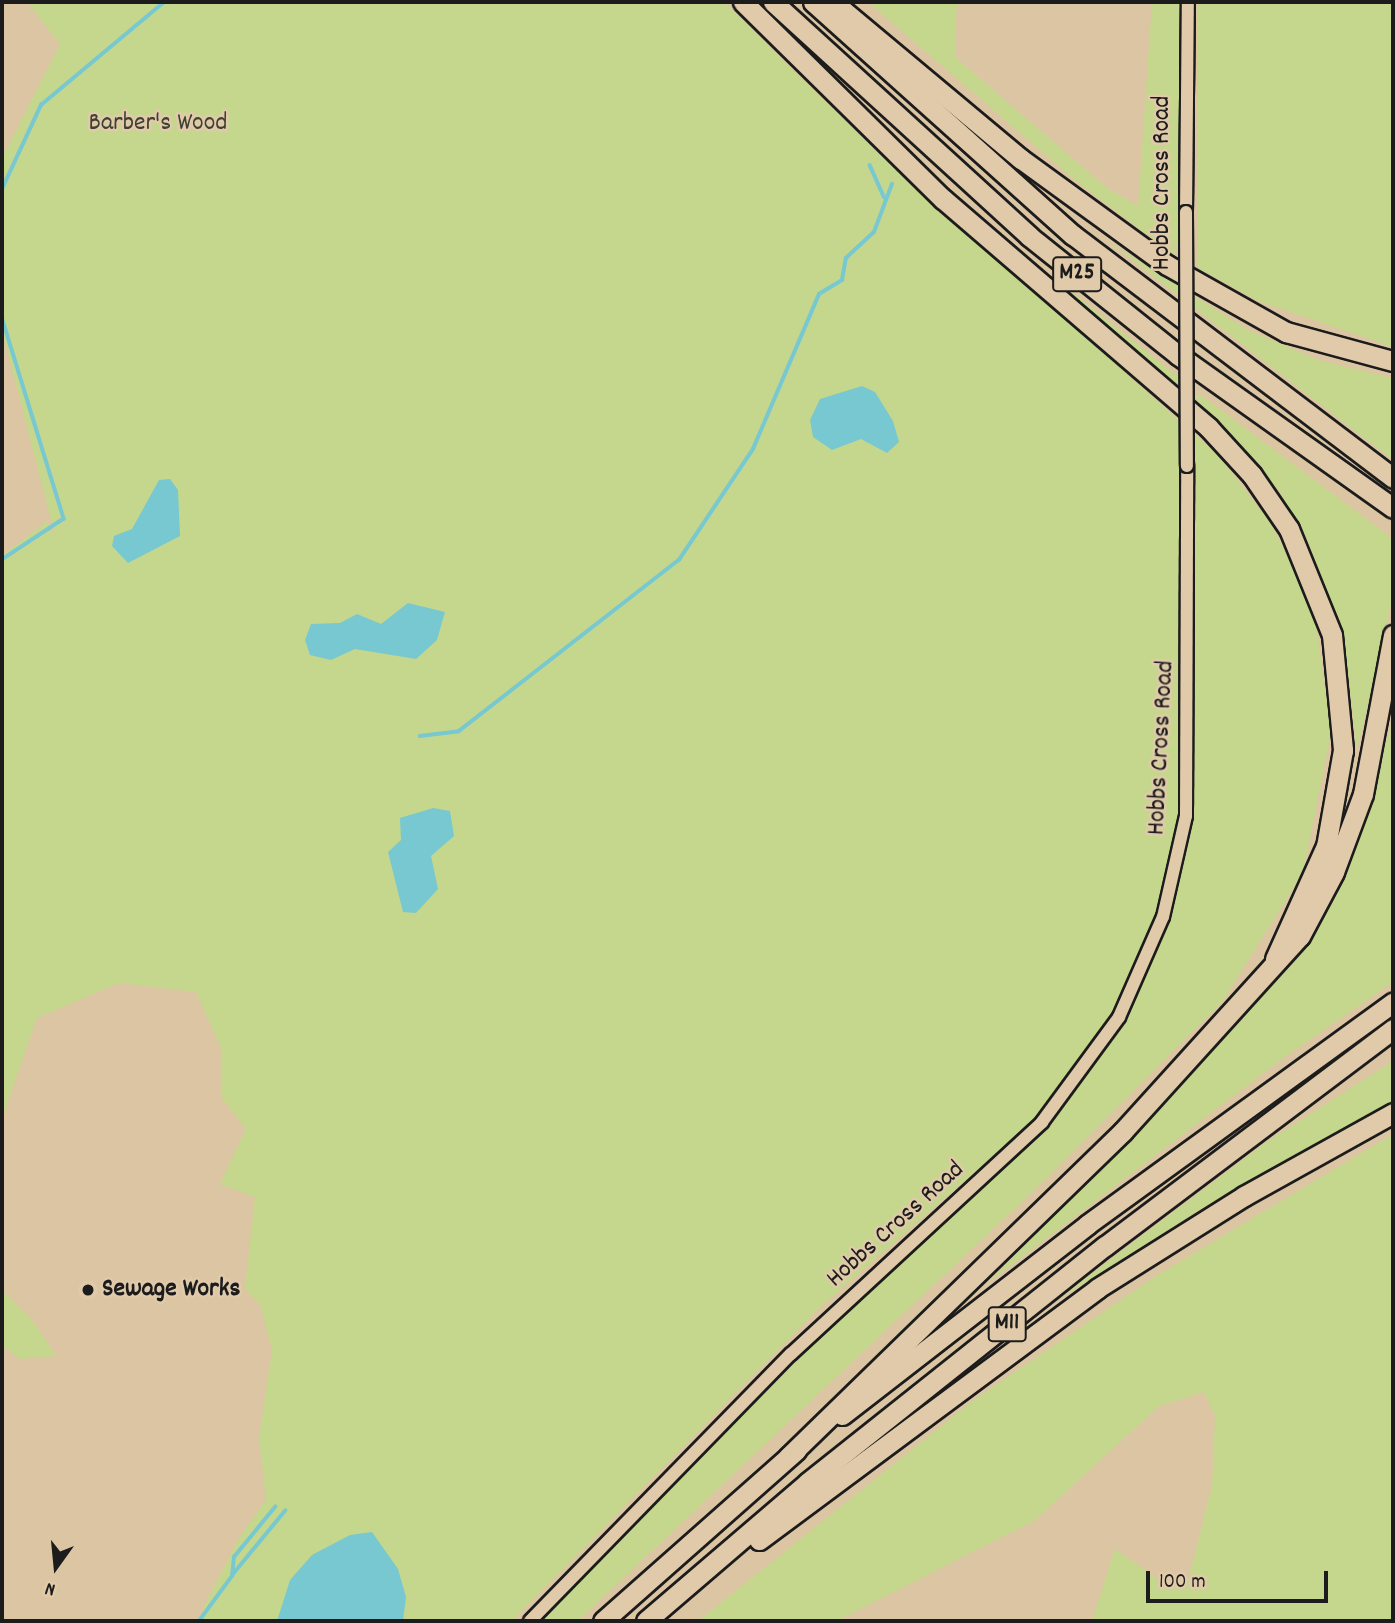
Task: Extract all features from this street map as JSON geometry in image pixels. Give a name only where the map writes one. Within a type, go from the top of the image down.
[{"type":"highway","name":"M25","points":[[743,2],[943,199],[1028,271]]},
{"type":"highway","name":"M25","points":[[813,2],[1073,236],[1393,478]]},
{"type":"highway","points":[[832,2],[1051,182],[1235,306],[1308,341],[1393,361]]},
{"type":"highway","points":[[846,2],[1051,182]]},
{"type":"highway","name":"M25","points":[[778,7],[806,53],[1028,271]]},
{"type":"highway","name":"M25","points":[[778,7],[1091,286],[1393,508]]},
{"type":"highway","points":[[1028,271],[1231,451],[1281,515],[1317,589],[1340,684],[1341,774],[1321,861],[1275,958]]},
{"type":"highway","points":[[788,1457],[1123,1131],[1275,958],[1300,936],[1348,840],[1373,750],[1393,635]]},
{"type":"highway","name":"M11","points":[[603,1621],[788,1457],[1088,1224],[1393,1002]]},
{"type":"highway","name":"M11","points":[[646,1621],[808,1482],[1388,1033]]},
{"type":"highway","points":[[653,1621],[1058,1315],[1244,1196],[1393,1113]]},
{"type":"street","name":"Hobbs Cross Road","points":[[530,1621],[791,1354],[1042,1122],[1119,1017],[1163,917],[1186,816],[1188,2]]},
{"type":"green space","name":"Barber's Wood","points":[[27,2],[724,2],[875,150],[1219,456],[1271,524],[1314,609],[1331,732],[1303,873],[1222,1002],[1047,1178],[578,1621],[532,1621],[703,1444],[899,1260],[987,1161],[816,1311],[512,1621],[203,1621],[204,1606],[238,1540],[266,1499],[259,1438],[272,1350],[260,1304],[245,1289],[255,1197],[220,1184],[246,1129],[221,1097],[222,1050],[196,992],[119,983],[37,1018],[2,1119],[2,556],[47,521],[56,539],[2,331],[2,158],[60,44]]},
{"type":"green space","points":[[868,2],[957,2],[955,57],[1107,188],[1138,206],[1152,2],[1182,2],[1178,248],[1163,234],[1176,249],[1175,256],[1071,177]]},
{"type":"green space","points":[[1198,2],[1393,2],[1393,347],[1258,301],[1198,268]]},
{"type":"green space","points":[[1106,240],[1248,330],[1322,361],[1393,378],[1393,460]]},
{"type":"green space","points":[[1020,251],[1180,378],[1180,390],[1058,285]]},
{"type":"green space","points":[[1197,392],[1393,539],[1393,596],[1357,750],[1345,649],[1312,552],[1280,492],[1197,404]]},
{"type":"green space","points":[[1393,721],[1393,982],[1282,1059],[989,1282],[1299,953],[1344,870]]},
{"type":"green space","points":[[1393,1061],[1393,1102],[1222,1196],[1054,1302],[1265,1143]]},
{"type":"green space","points":[[1393,1134],[1393,1621],[1092,1621],[1115,1549],[1161,1581],[1188,1581],[1212,1485],[1215,1416],[1204,1392],[1159,1406],[1034,1521],[837,1621],[698,1621],[975,1399],[1156,1276]]},
{"type":"green space","points":[[2,1290],[32,1320],[56,1356],[19,1359],[2,1345]]},
{"type":"water","points":[[862,386],[875,392],[893,421],[899,442],[887,453],[861,439],[832,450],[813,437],[810,420],[820,399]]},
{"type":"water","points":[[170,479],[178,490],[180,536],[128,563],[112,546],[114,536],[132,529],[159,480]]},
{"type":"water","points":[[408,603],[445,612],[437,640],[416,659],[355,649],[331,660],[310,655],[305,640],[311,624],[340,623],[357,614],[381,624]]},
{"type":"water","points":[[433,808],[450,811],[454,836],[431,856],[438,889],[416,913],[403,912],[388,852],[401,840],[400,818]]},
{"type":"water","points":[[372,1532],[398,1569],[406,1597],[403,1621],[277,1621],[290,1580],[312,1555],[350,1535]]},
{"type":"waterway","points":[[2,189],[41,105],[164,2]]},
{"type":"waterway","points":[[870,165],[884,197]]},
{"type":"waterway","points":[[420,736],[459,731],[679,560],[753,449],[819,294],[842,280],[846,258],[874,232],[892,184]]},
{"type":"waterway","points":[[2,317],[64,519],[2,560]]},
{"type":"waterway","points":[[199,1621],[232,1576],[234,1557],[275,1507]]},
{"type":"waterway","points":[[233,1574],[285,1511]]},
{"type":"place","name":"Sewage Works","points":[[88,1290]]}]
